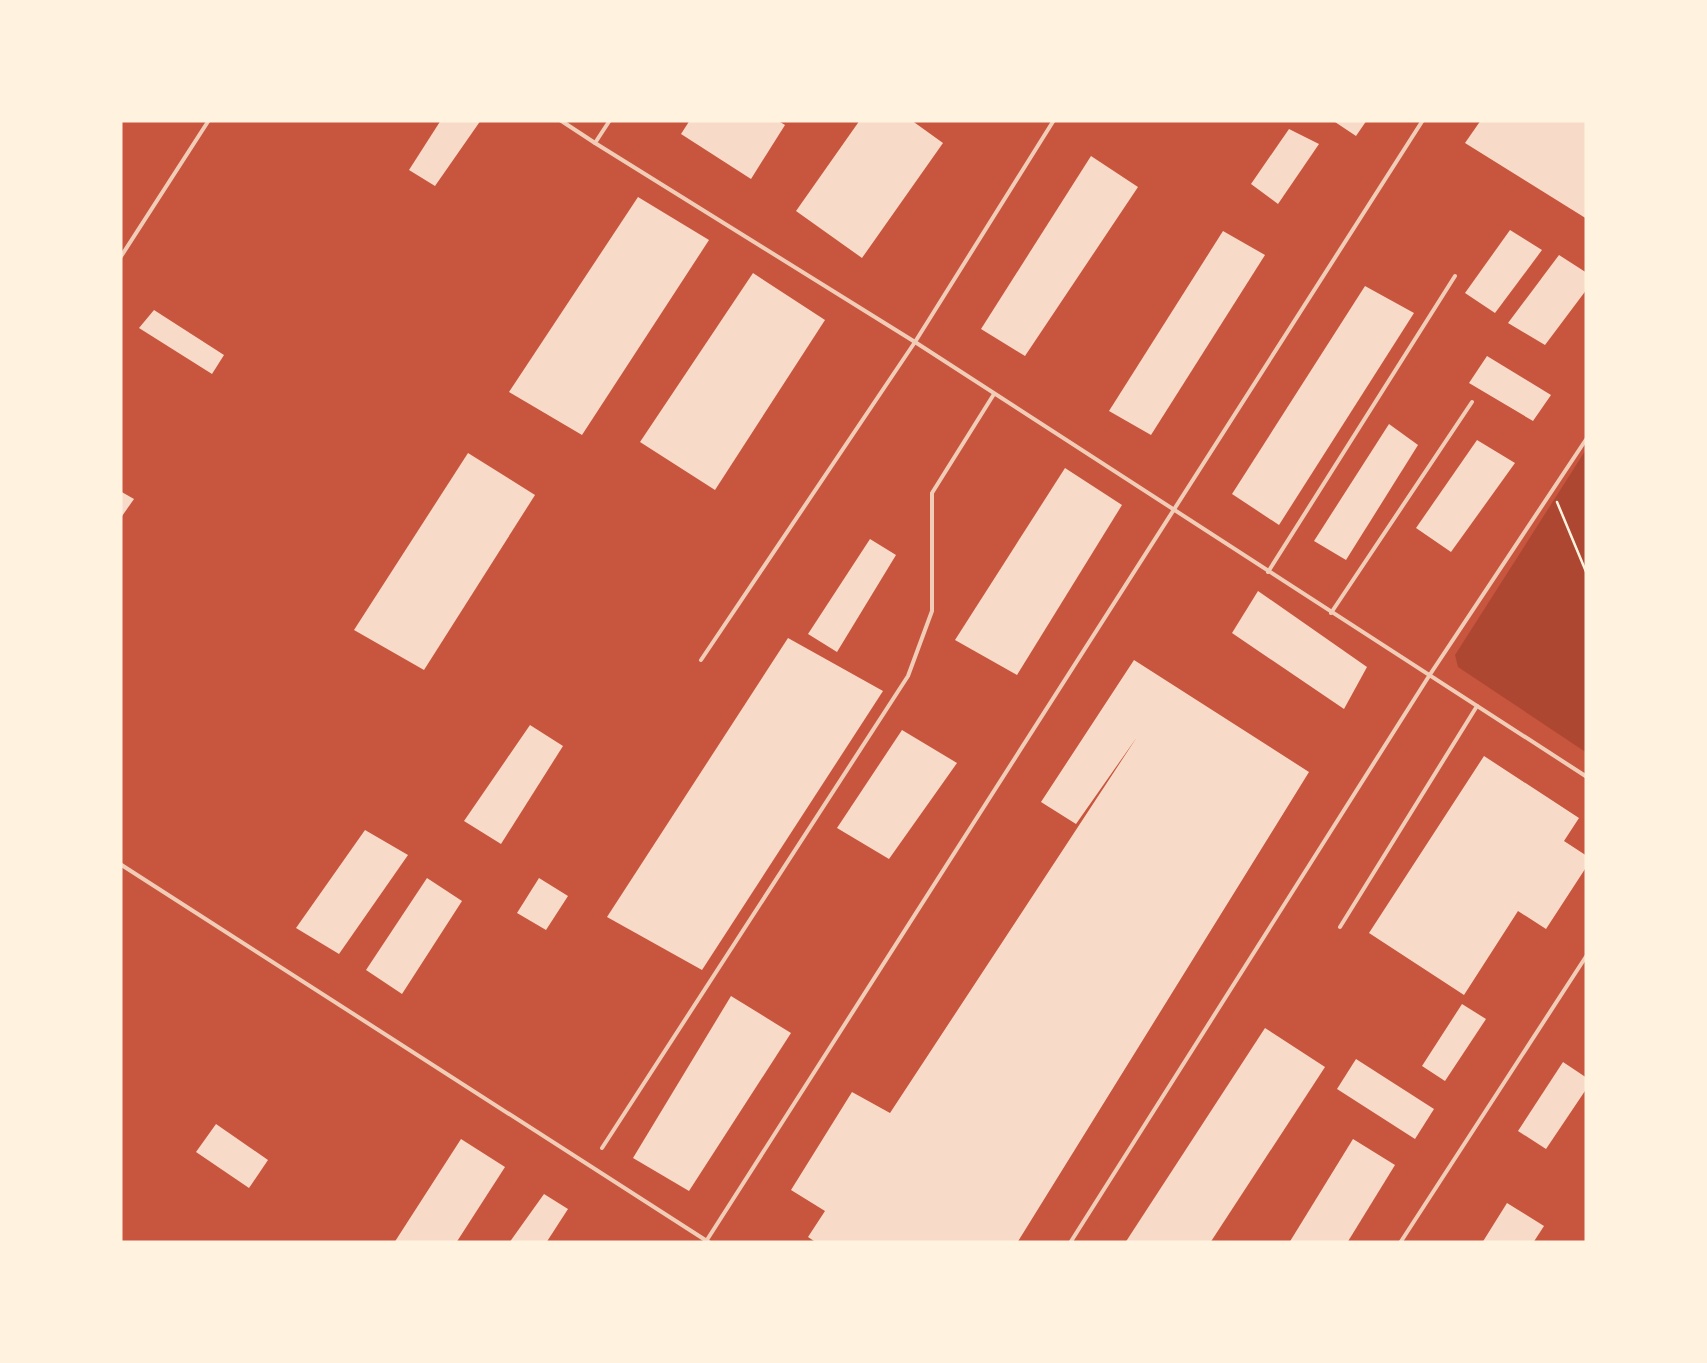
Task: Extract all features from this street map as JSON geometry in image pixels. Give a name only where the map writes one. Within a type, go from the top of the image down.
[{"type":"lane","points":[[120,258],[209,120]]},
{"type":"lane","points":[[560,120],[914,342],[1587,777]]},
{"type":"lane","points":[[596,143],[610,120]]},
{"type":"lane","points":[[700,660],[914,342],[1054,120]]},
{"type":"lane","points":[[121,865],[707,1242],[1424,120]]},
{"type":"lane","points":[[1268,572],[1455,276]]},
{"type":"lane","points":[[602,1148],[908,676],[932,611],[932,493],[994,394]]},
{"type":"lane","points":[[1331,612],[1472,402]]},
{"type":"lane","points":[[1070,1243],[1430,676],[1587,438]]},
{"type":"lane","points":[[1340,927],[1476,706]]},
{"type":"lane","points":[[1400,1243],[1587,955]]},
{"type":"path","points":[[1552,491],[1587,574]]},
{"type":"shaded area","points":[[1587,448],[1587,753],[1458,667],[1455,655]]},
{"type":"building","points":[[441,120],[481,120],[435,186],[409,170]]},
{"type":"building","points":[[690,120],[777,120],[785,125],[751,179],[681,134]]},
{"type":"building","points":[[860,120],[911,120],[943,143],[862,258],[796,211]]},
{"type":"building","points":[[1332,120],[1367,120],[1356,136]]},
{"type":"building","points":[[1481,120],[1587,120],[1587,219],[1465,143]]},
{"type":"building","points":[[1289,129],[1319,144],[1278,204],[1251,184]]},
{"type":"building","points":[[1091,156],[1138,187],[1025,356],[981,329]]},
{"type":"building","points":[[638,197],[709,240],[582,435],[509,392]]},
{"type":"building","points":[[1510,230],[1542,250],[1495,313],[1465,293]]},
{"type":"building","points":[[1223,231],[1265,255],[1151,435],[1109,411]]},
{"type":"building","points":[[1559,255],[1587,273],[1587,289],[1545,345],[1508,323]]},
{"type":"building","points":[[753,273],[825,320],[715,490],[640,442]]},
{"type":"building","points":[[1365,286],[1414,313],[1279,525],[1232,494]]},
{"type":"building","points":[[154,310],[224,355],[212,374],[139,328]]},
{"type":"building","points":[[1487,356],[1551,395],[1533,421],[1469,383]]},
{"type":"building","points":[[1389,424],[1418,445],[1346,560],[1314,541]]},
{"type":"building","points":[[1477,440],[1515,463],[1451,552],[1416,528]]},
{"type":"building","points":[[468,453],[535,495],[424,670],[354,630]]},
{"type":"building","points":[[1065,468],[1122,505],[1017,675],[955,640]]},
{"type":"building","points":[[120,491],[134,499],[120,519]]},
{"type":"building","points":[[870,539],[896,555],[837,652],[808,634]]},
{"type":"building","points":[[1258,591],[1367,667],[1344,709],[1232,633]]},
{"type":"building","points":[[788,638],[883,691],[702,970],[607,917]]},
{"type":"building","points":[[1134,660],[1309,772],[1017,1243],[817,1243],[808,1237],[825,1211],[791,1190],[852,1092],[890,1113],[1137,737],[1076,824],[1041,802]]},
{"type":"building","points":[[530,725],[563,746],[501,844],[464,821]]},
{"type":"building","points":[[902,730],[957,763],[889,859],[837,828]]},
{"type":"building","points":[[1484,756],[1579,818],[1564,841],[1587,856],[1587,866],[1546,929],[1518,911],[1464,995],[1369,933]]},
{"type":"building","points":[[365,830],[408,855],[339,954],[296,928]]},
{"type":"building","points":[[427,878],[462,901],[402,994],[366,970]]},
{"type":"building","points":[[539,878],[568,896],[546,930],[517,913]]},
{"type":"building","points":[[731,996],[791,1033],[689,1191],[633,1158]]},
{"type":"building","points":[[1462,1004],[1486,1019],[1445,1081],[1422,1066]]},
{"type":"building","points":[[1265,1028],[1325,1067],[1210,1243],[1125,1243]]},
{"type":"building","points":[[1356,1059],[1434,1109],[1415,1139],[1337,1089]]},
{"type":"building","points":[[1563,1062],[1587,1078],[1587,1088],[1546,1149],[1518,1131]]},
{"type":"building","points":[[216,1124],[268,1160],[249,1188],[196,1152]]},
{"type":"building","points":[[461,1139],[505,1167],[456,1243],[394,1243]]},
{"type":"building","points":[[1353,1139],[1395,1165],[1347,1243],[1289,1243]]},
{"type":"building","points":[[544,1194],[568,1209],[546,1243],[509,1243]]},
{"type":"building","points":[[1507,1203],[1544,1226],[1533,1243],[1482,1243]]}]
